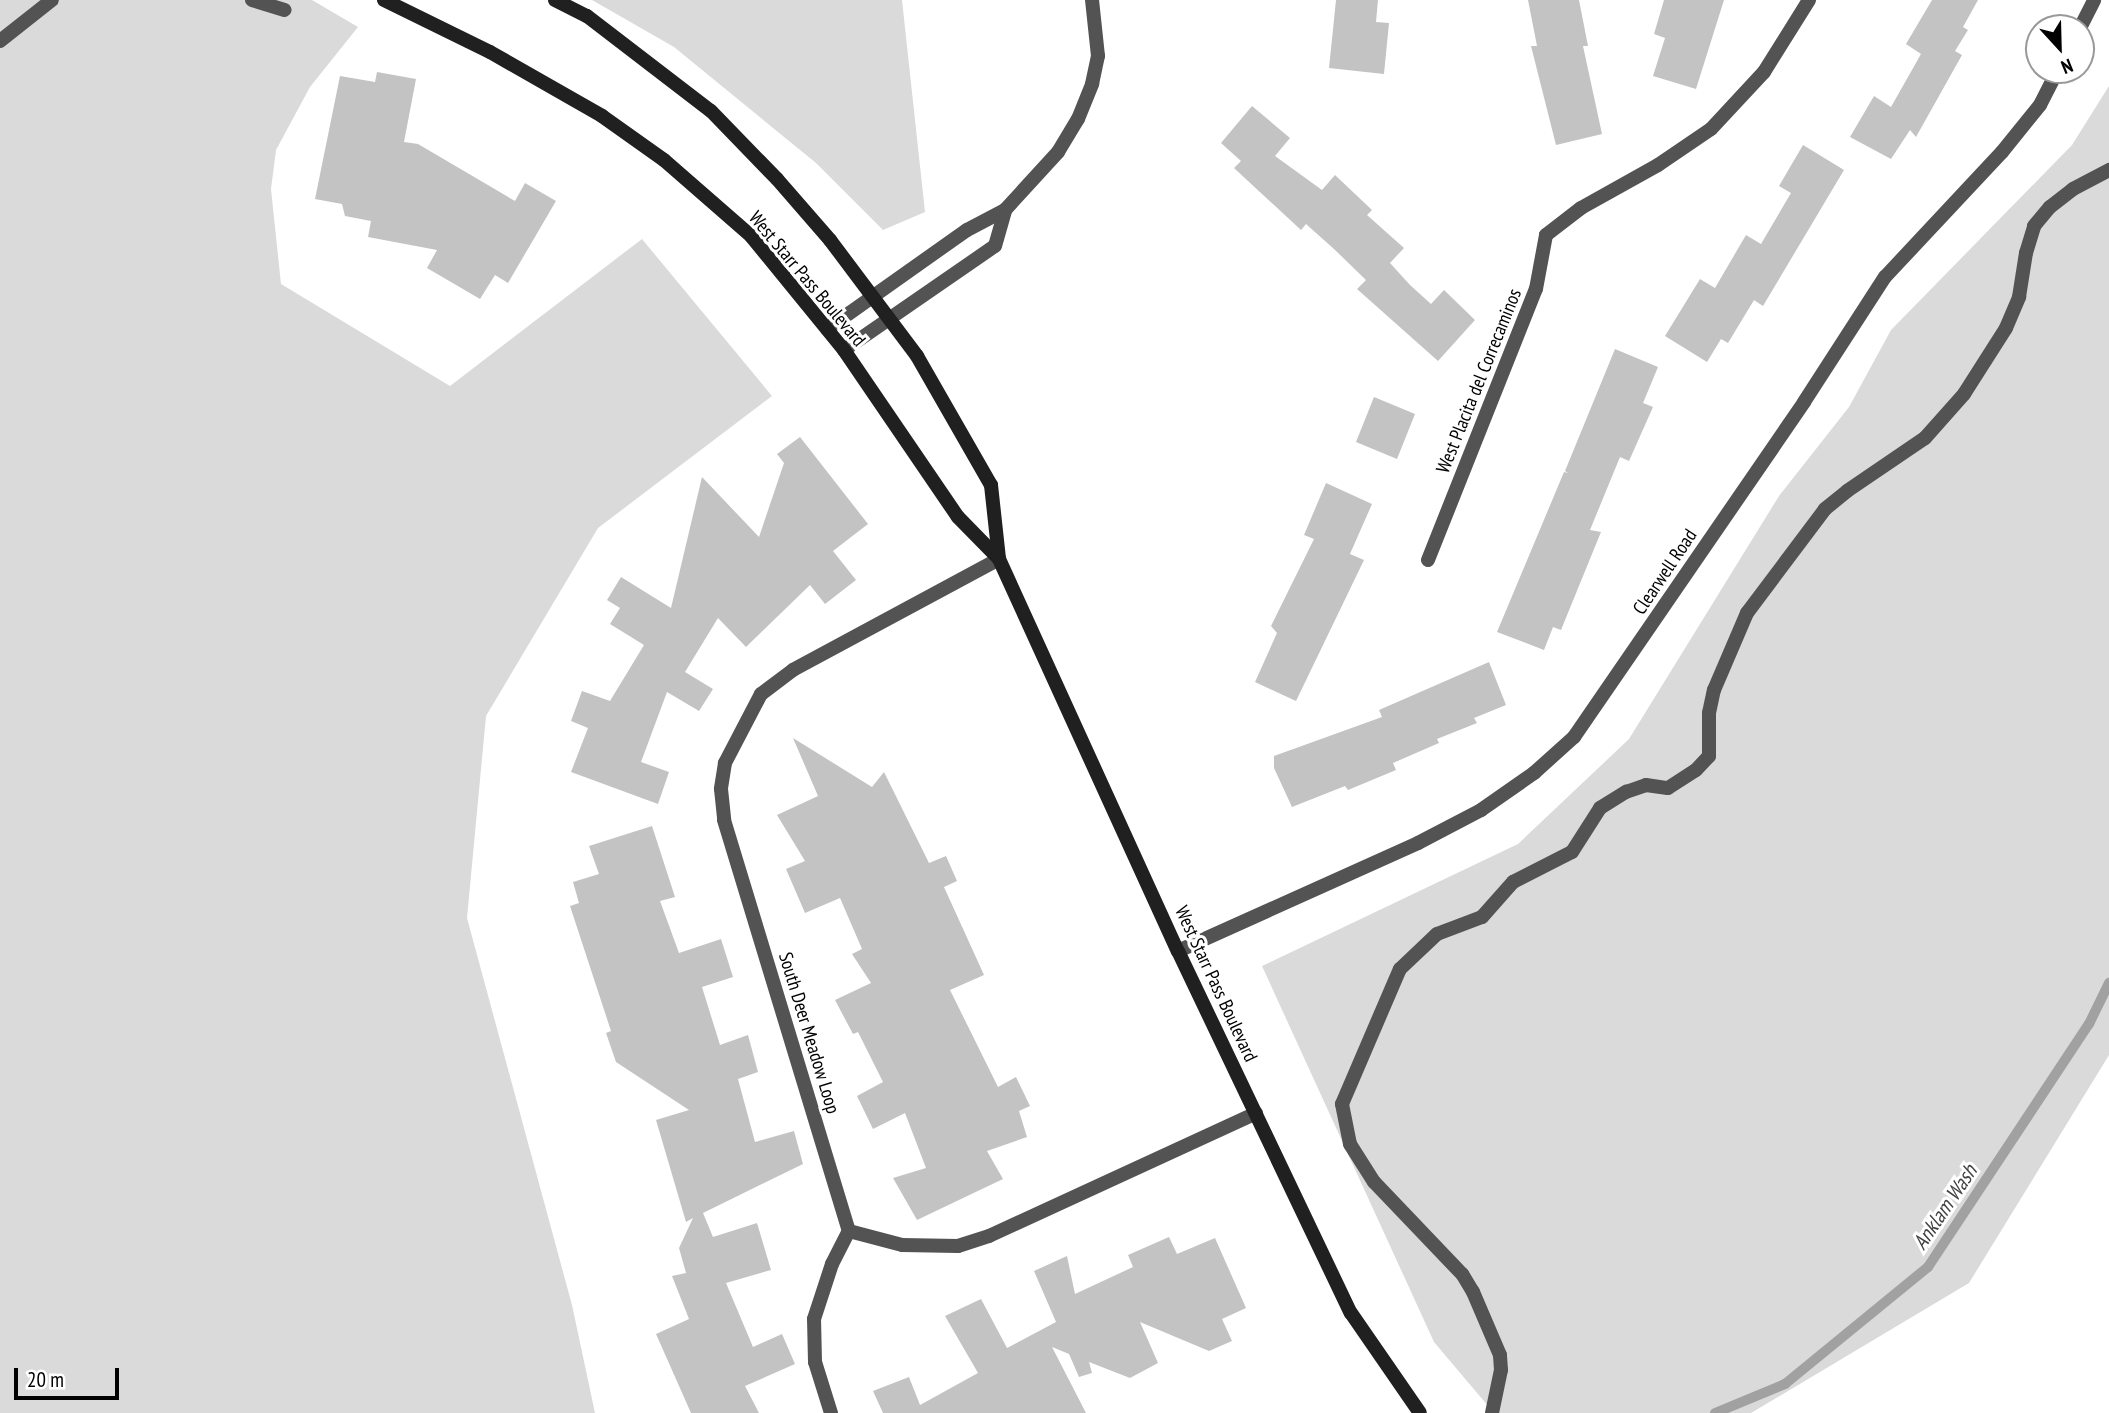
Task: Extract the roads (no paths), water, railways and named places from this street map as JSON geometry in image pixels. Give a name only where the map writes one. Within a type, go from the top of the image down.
[{"type":"street","points":[[0,41],[52,0]]},
{"type":"street","points":[[252,0],[284,10]]},
{"type":"street","name":"West Starr Pass Boulevard","points":[[384,0],[490,52],[603,116],[664,160],[751,236],[844,349],[958,517],[999,559]]},
{"type":"street","name":"West Starr Pass Boulevard","points":[[555,0],[587,16],[711,111],[804,209],[917,356],[991,485],[999,559],[1178,951],[1351,1313],[1420,1413]]},
{"type":"street","points":[[827,329],[967,230],[1005,210],[1058,152],[1079,119],[1092,85],[1098,56],[1092,0]]},
{"type":"street","name":"West Placita del Correcaminos","points":[[1428,560],[1536,289],[1546,235],[1581,208],[1658,165],[1711,129],[1764,72],[1809,0]]},
{"type":"street","name":"Clearwell Road","points":[[1178,951],[1418,843],[1481,810],[1534,773],[1574,737],[1796,414],[1885,277],[2002,152],[2040,105],[2051,84]]},
{"type":"street","points":[[1492,1413],[1501,1370],[1500,1355],[1473,1292],[1462,1274],[1374,1182],[1350,1144],[1342,1104],[1400,969],[1437,934],[1482,917],[1513,882],[1572,852],[1600,808],[1626,792],[1646,785],[1668,788],[1691,774],[1709,756],[1709,713],[1714,690],[1747,613],[1825,509],[1925,438],[1964,394],[2006,328],[2019,297],[2026,253],[2034,226],[2050,207],[2073,189],[2109,170]]},
{"type":"street","points":[[844,349],[995,246],[1005,210]]},
{"type":"street","name":"South Deer Meadow Loop","points":[[849,1231],[724,820],[721,789],[725,763],[761,694],[793,670],[999,559]]},
{"type":"street","points":[[831,1413],[815,1362],[814,1319],[832,1264],[849,1231],[902,1245],[958,1246],[989,1236],[1256,1113]]},
{"type":"waterway","name":"Anklam Wash","points":[[1715,1413],[1785,1384],[1928,1267],[2089,1024],[2109,983]]}]
